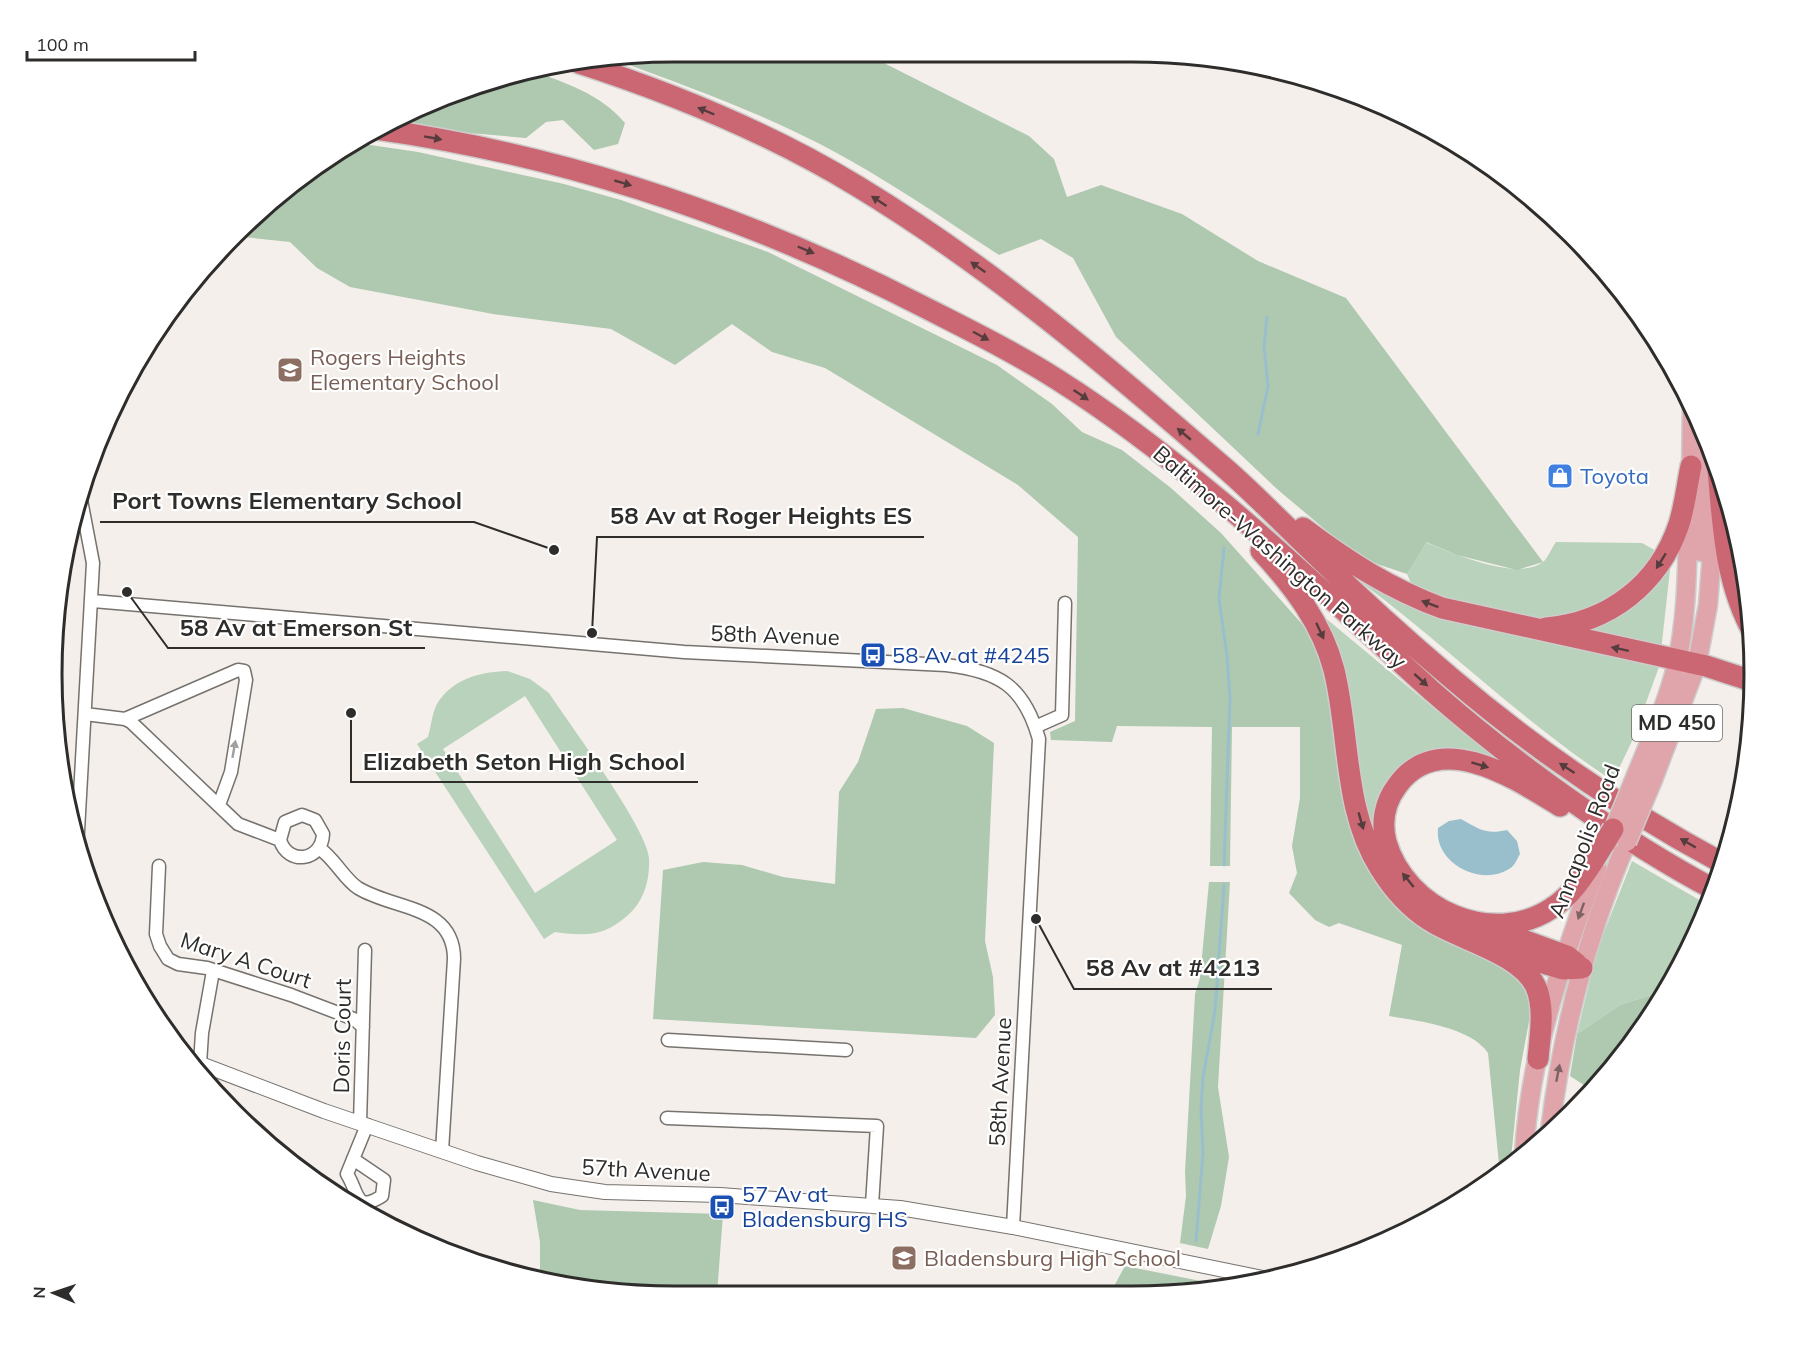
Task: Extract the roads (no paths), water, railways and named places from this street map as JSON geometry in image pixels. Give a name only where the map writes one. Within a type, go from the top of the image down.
[{"type":"highway","name":"Baltimore-Washington Parkway","points":[[591,67],[666,94],[790,150],[856,186],[928,232],[1030,305],[1229,471],[1333,572],[1449,677],[1498,717],[1551,758],[1716,859]]},
{"type":"highway","name":"Baltimore-Washington Parkway","points":[[390,131],[450,141],[590,174],[691,205],[820,256],[934,312],[1054,377],[1107,413],[1260,534],[1476,727],[1642,848],[1706,885]]},
{"type":"highway","points":[[1516,626],[1540,628],[1580,622],[1611,610],[1639,589],[1653,573],[1673,540],[1691,466]]},
{"type":"highway","points":[[1229,471],[1354,566],[1382,582],[1442,608],[1687,662],[1744,679]]},
{"type":"highway","points":[[1188,475],[1270,561],[1313,618],[1334,668],[1355,800],[1361,824],[1378,865],[1388,881],[1412,907],[1439,926],[1475,932],[1570,964]]},
{"type":"highway","points":[[1721,504],[1726,556],[1734,589],[1740,602]]},
{"type":"highway","points":[[1538,1059],[1541,1018],[1536,986],[1524,971],[1475,932],[1427,900],[1400,870],[1386,843],[1384,817],[1392,792],[1410,773],[1427,763],[1454,759],[1498,771],[1585,821],[1642,848]]},
{"type":"highway","points":[[1475,932],[1538,916],[1552,908],[1601,869],[1613,829]]},
{"type":"main road","name":"Annapolis Road","points":[[1526,1142],[1538,1059],[1601,869],[1653,780],[1687,662],[1684,605],[1692,426]]},
{"type":"main road","points":[[1702,634],[1699,599],[1703,454]]},
{"type":"main road","name":"Annapolis Road","points":[[1613,829],[1669,691],[1702,634],[1712,571],[1716,490]]},
{"type":"main road","name":"Annapolis Road","points":[[1552,1119],[1565,1034],[1570,964]]},
{"type":"street","points":[[79,818],[93,601],[93,563],[83,511]]},
{"type":"street","name":"58th Avenue","points":[[93,601],[684,652],[900,661],[961,666],[986,672],[1006,681],[1025,704],[1039,739],[1039,765],[1030,862],[1013,1227]]},
{"type":"street","points":[[1035,727],[1062,715],[1065,603]]},
{"type":"street","points":[[86,714],[125,719],[238,670],[244,671],[246,680],[231,772],[219,805]]},
{"type":"street","points":[[125,719],[238,824],[280,840],[288,853],[297,857],[310,856],[320,848],[323,840],[321,828],[309,816],[295,816],[285,822],[280,840]]},
{"type":"street","points":[[74,797],[80,797]]},
{"type":"street","points":[[320,848],[336,862],[358,888],[433,918],[445,927],[453,939],[454,959],[442,1151]]},
{"type":"street","name":"Mary A Court","points":[[159,866],[155,920],[156,934],[163,953],[178,964],[213,971],[291,995],[354,1019],[363,1027]]},
{"type":"street","name":"Doris Court","points":[[364,1124],[365,950]]},
{"type":"street","points":[[200,1061],[202,1033],[213,971]]},
{"type":"street","points":[[668,1040],[846,1050]]},
{"type":"street","name":"57th Avenue","points":[[209,1072],[442,1151],[577,1189],[872,1205],[1013,1227],[1247,1275]]},
{"type":"street","points":[[667,1118],[877,1126],[872,1205]]},
{"type":"street","points":[[353,1159],[364,1124]]},
{"type":"water","points":[[1461,819],[1488,831],[1507,830],[1517,841],[1520,854],[1512,867],[1497,874],[1485,875],[1473,873],[1451,861],[1443,852],[1438,828],[1449,821]]},
{"type":"waterway","points":[[1258,434],[1268,386],[1264,345],[1267,317]]},
{"type":"waterway","points":[[1224,548],[1219,599],[1230,698],[1224,865]]},
{"type":"waterway","points":[[1196,1241],[1203,1153],[1201,1110],[1203,1077],[1215,1011],[1224,885]]},
{"type":"place","name":"Rogers Heights Elementary School","points":[[290,370]]},
{"type":"place","name":"Toyota","points":[[1560,476]]},
{"type":"place","name":"Port Towns Elementary School","points":[[554,550]]},
{"type":"place","name":"58 Av at Emerson St","points":[[127,592]]},
{"type":"place","name":"58 Av at Roger Heights ES","points":[[592,633]]},
{"type":"place","name":"58 Av at #4245","points":[[873,655]]},
{"type":"place","name":"Elizabeth Seton High School","points":[[351,713]]},
{"type":"place","name":"58 Av at #4213","points":[[1036,919]]},
{"type":"place","name":"57 Av at Bladensburg HS","points":[[722,1207]]},
{"type":"place","name":"Bladensburg High School","points":[[904,1258]]}]
